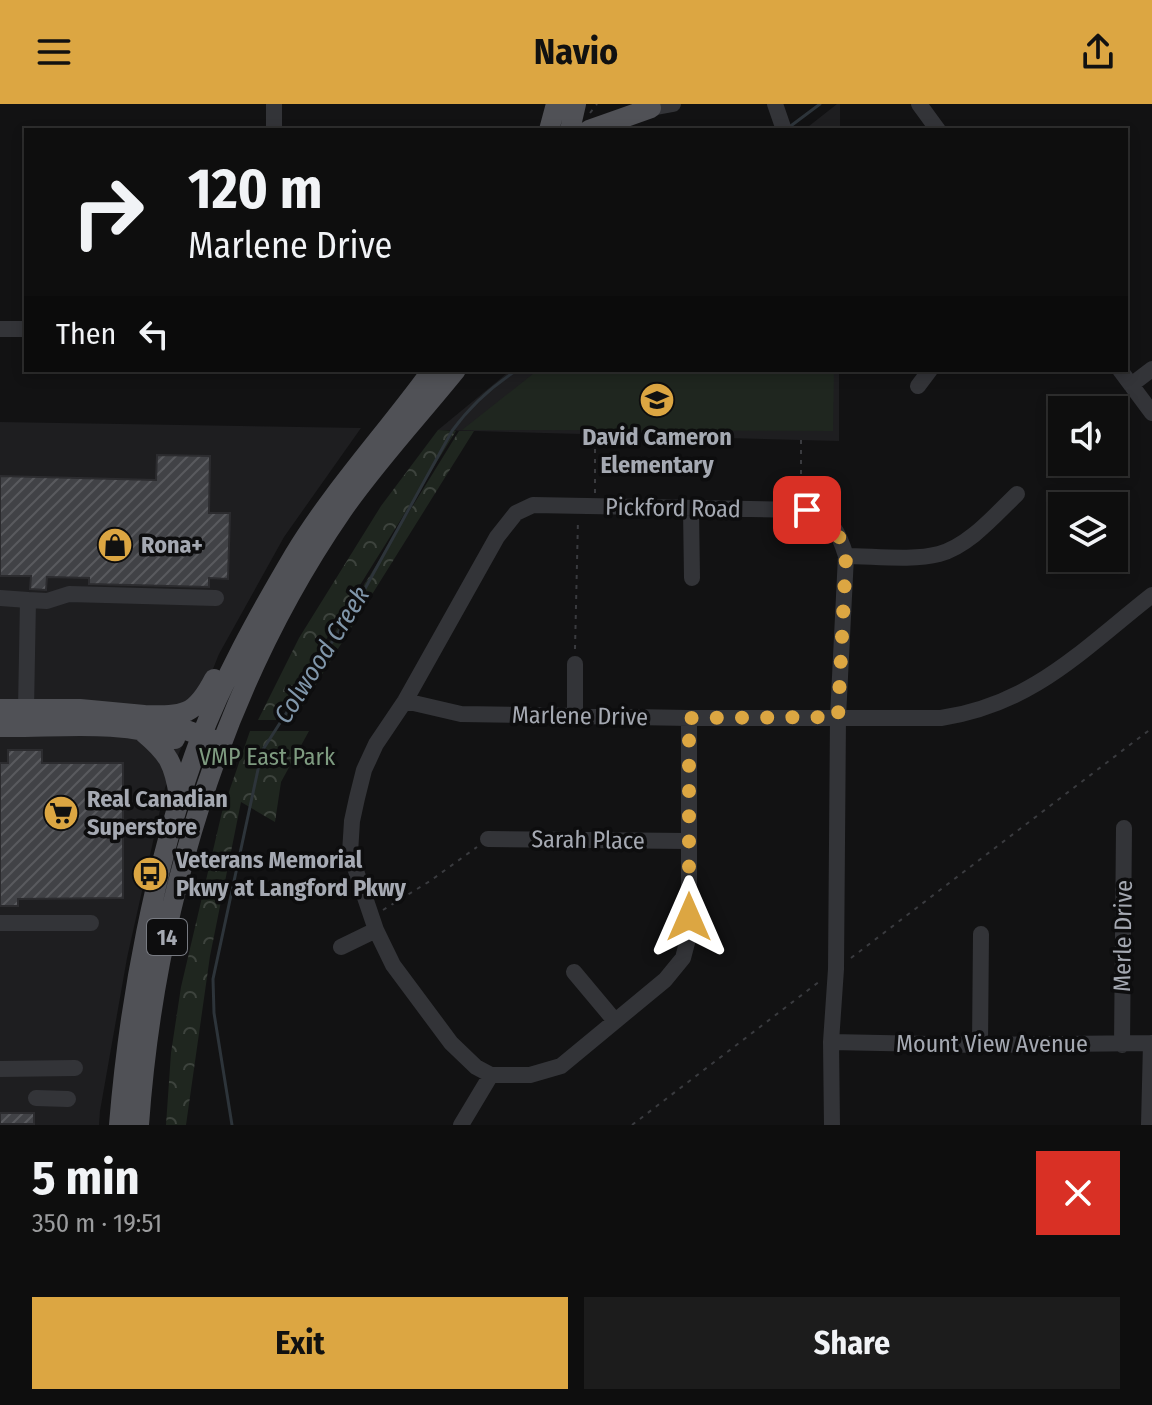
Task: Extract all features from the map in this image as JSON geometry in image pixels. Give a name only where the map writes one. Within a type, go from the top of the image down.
[{"type":"main road","points":[[550,128],[556,104]]},
{"type":"main road","points":[[570,128],[576,104]]},
{"type":"main road","points":[[593,128],[642,106]]},
{"type":"main road","name":"14","points":[[119,1125],[129,1033],[143,952],[180,800],[248,679],[324,525],[379,437],[430,372]]},
{"type":"main road","name":"14","points":[[324,525],[454,372]]},
{"type":"main road","points":[[0,727],[143,723],[190,710],[202,701],[255,597],[298,527],[329,482],[379,437]]},
{"type":"main road","points":[[0,709],[111,711],[209,745]]},
{"type":"main road","points":[[143,723],[172,762],[180,800]]},
{"type":"main road","name":"14","points":[[139,1125],[145,1048],[156,985],[209,745]]},
{"type":"street","points":[[274,104],[274,128]]},
{"type":"street","points":[[642,106],[673,104]]},
{"type":"street","points":[[775,104],[783,128]]},
{"type":"street","points":[[919,104],[937,128]]},
{"type":"street","points":[[0,329],[24,329]]},
{"type":"street","points":[[1131,385],[1152,369]]},
{"type":"street","points":[[918,386],[928,372]]},
{"type":"street","points":[[1121,372],[1152,413]]},
{"type":"street","points":[[846,556],[937,555],[978,531],[1017,494]]},
{"type":"street","name":"Pickford Road","points":[[491,1075],[476,1067],[451,1043],[393,965],[374,923],[350,853],[352,821],[364,770],[376,744],[405,701],[497,537],[516,513],[533,505],[801,509]]},
{"type":"street","points":[[691,509],[692,578]]},
{"type":"street","points":[[801,509],[825,518],[840,535],[846,556],[838,717],[832,1125]]},
{"type":"street","points":[[0,598],[47,601],[69,594],[216,598]]},
{"type":"street","name":"Marlene Drive","points":[[405,701],[461,714],[941,718],[973,713],[1006,701],[1047,679],[1152,595]]},
{"type":"street","points":[[26,709],[28,600]]},
{"type":"street","points":[[575,664],[575,715]]},
{"type":"street","points":[[461,1125],[491,1075],[530,1075],[561,1066],[665,980],[683,958],[688,939],[689,718]]},
{"type":"street","name":"Merle Drive","points":[[1122,1045],[1124,828]]},
{"type":"street","name":"Sarah Place","points":[[488,839],[687,841]]},
{"type":"street","points":[[0,923],[91,923]]},
{"type":"street","points":[[341,947],[374,923]]},
{"type":"street","points":[[980,1045],[981,934]]},
{"type":"street","points":[[574,972],[615,1021]]},
{"type":"street","name":"Mount View Avenue","points":[[831,1042],[980,1045],[1151,1043]]},
{"type":"street","points":[[1149,1125],[1151,1043]]},
{"type":"street","points":[[0,1069],[75,1068]]},
{"type":"street","points":[[36,1098],[68,1099]]},
{"type":"path","points":[[575,664],[586,506],[595,431]]},
{"type":"path","points":[[801,440],[801,509]]},
{"type":"path","points":[[842,965],[1152,728]]},
{"type":"path","points":[[374,923],[488,839]]},
{"type":"path","points":[[632,1125],[827,976]]},
{"type":"shaded area","points":[[837,104],[840,104],[840,128],[807,128]]},
{"type":"shaded area","name":"David Cameron Elementary","points":[[509,372],[839,372],[839,441],[438,430]]},
{"type":"shaded area","points":[[0,422],[361,428],[284,537],[219,654],[165,788],[127,958],[99,1125],[0,1125]]},
{"type":"green space","name":"David Cameron Elementary","points":[[535,372],[834,372],[833,431],[462,430]]},
{"type":"green space","name":"VMP East Park","points":[[438,430],[456,431],[276,720],[258,720],[299,638],[381,506]]},
{"type":"green space","name":"VMP East Park","points":[[459,431],[474,431],[293,721],[280,721]]},
{"type":"green space","name":"VMP East Park","points":[[250,731],[309,731],[281,782],[275,822],[241,802],[210,956],[186,1125],[166,1125],[171,1053],[181,987],[222,812]]},
{"type":"building","name":"Rona+","points":[[157,455],[210,456],[209,513],[230,513],[228,579],[209,578],[209,587],[89,584],[89,578],[47,577],[46,590],[30,589],[31,576],[0,576],[0,476],[156,480]]},
{"type":"building","name":"Real Canadian Superstore","points":[[8,750],[42,750],[42,763],[123,763],[123,898],[18,899],[18,906],[0,906],[0,763],[8,763]]},
{"type":"building","points":[[0,1113],[34,1113],[34,1124],[0,1124]]},
{"type":"waterway","name":"Colwood Creek","points":[[788,128],[820,104]]},
{"type":"waterway","name":"Colwood Creek","points":[[232,1125],[214,1013],[213,979],[262,751],[357,603],[452,431],[466,413],[514,372]]},
{"type":"place","name":"David Cameron Elementary","points":[[657,400]]},
{"type":"place","name":"Rona+","points":[[115,545]]},
{"type":"place","name":"Real Canadian Superstore","points":[[61,813]]},
{"type":"place","name":"Veterans Memorial Pkwy at Langford Pkwy","points":[[150,874]]},
{"type":"route","points":[[689,917],[689,718],[838,717],[846,556],[840,535],[825,518],[807,510]]}]
